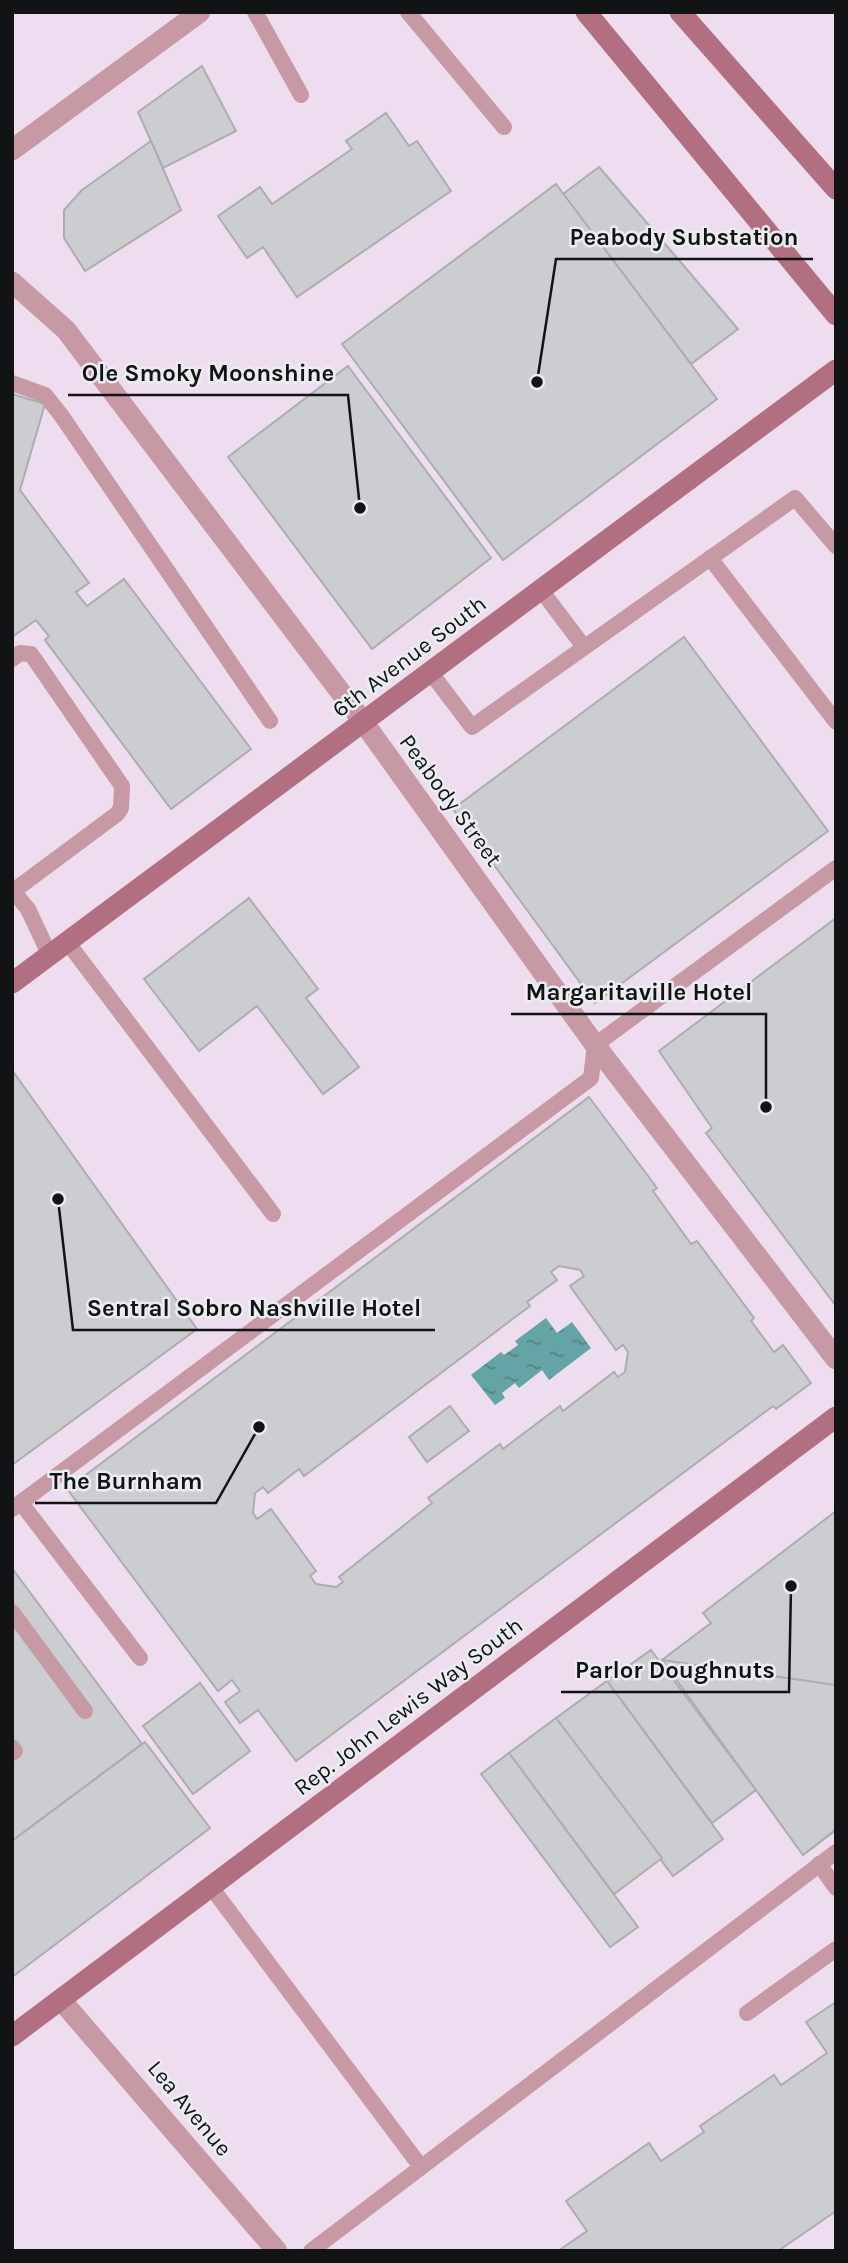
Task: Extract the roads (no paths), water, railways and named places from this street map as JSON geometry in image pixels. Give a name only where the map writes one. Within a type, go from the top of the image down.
[{"type":"street","points":[[12,150],[200,12]]},
{"type":"street","points":[[586,12],[836,315]]},
{"type":"street","points":[[680,12],[836,189]]},
{"type":"street","name":"Peabody Street","points":[[12,282],[66,330],[363,723],[595,1045],[836,1359]]},
{"type":"street","name":"6th Avenue South","points":[[12,983],[836,370]]},
{"type":"street","name":"Rep. John Lewis Way South","points":[[12,2036],[836,1417]]},
{"type":"street","name":"Lea Avenue","points":[[61,2000],[277,2251]]},
{"type":"lane","points":[[255,12],[301,95]]},
{"type":"lane","points":[[408,12],[504,127]]},
{"type":"lane","points":[[12,383],[45,395],[61,415],[270,721]]},
{"type":"lane","points":[[431,673],[472,727],[795,498],[836,546]]},
{"type":"lane","points":[[710,558],[836,722]]},
{"type":"lane","points":[[541,590],[584,647]]},
{"type":"lane","points":[[12,659],[20,653],[31,654],[122,786],[121,808],[117,814],[13,892],[28,909],[50,956]]},
{"type":"lane","points":[[140,1658],[17,1506],[591,1078],[595,1045],[836,868]]},
{"type":"lane","points":[[68,943],[274,1214]]},
{"type":"lane","points":[[12,1612],[85,1711]]},
{"type":"lane","points":[[12,1747],[15,1751],[12,1753]]},
{"type":"lane","points":[[311,2251],[836,1852]]},
{"type":"lane","points":[[819,1864],[836,1888]]},
{"type":"lane","points":[[211,1887],[421,2167]]},
{"type":"lane","points":[[747,2013],[836,1949]]},
{"type":"water","points":[[546,1318],[557,1333],[572,1322],[591,1348],[549,1380],[542,1370],[519,1388],[515,1383],[502,1393],[505,1398],[495,1405],[471,1375],[501,1352],[504,1355],[518,1345],[515,1341]]},
{"type":"place","name":"Peabody Substation","points":[[537,382]]},
{"type":"place","name":"Ole Smoky Moonshine","points":[[360,508]]},
{"type":"place","name":"Margaritaville Hotel","points":[[766,1107]]},
{"type":"place","name":"Sentral Sobro Nashville Hotel","points":[[58,1199]]},
{"type":"place","name":"The Burnham","points":[[259,1427]]},
{"type":"place","name":"Parlor Doughnuts","points":[[791,1586]]}]
